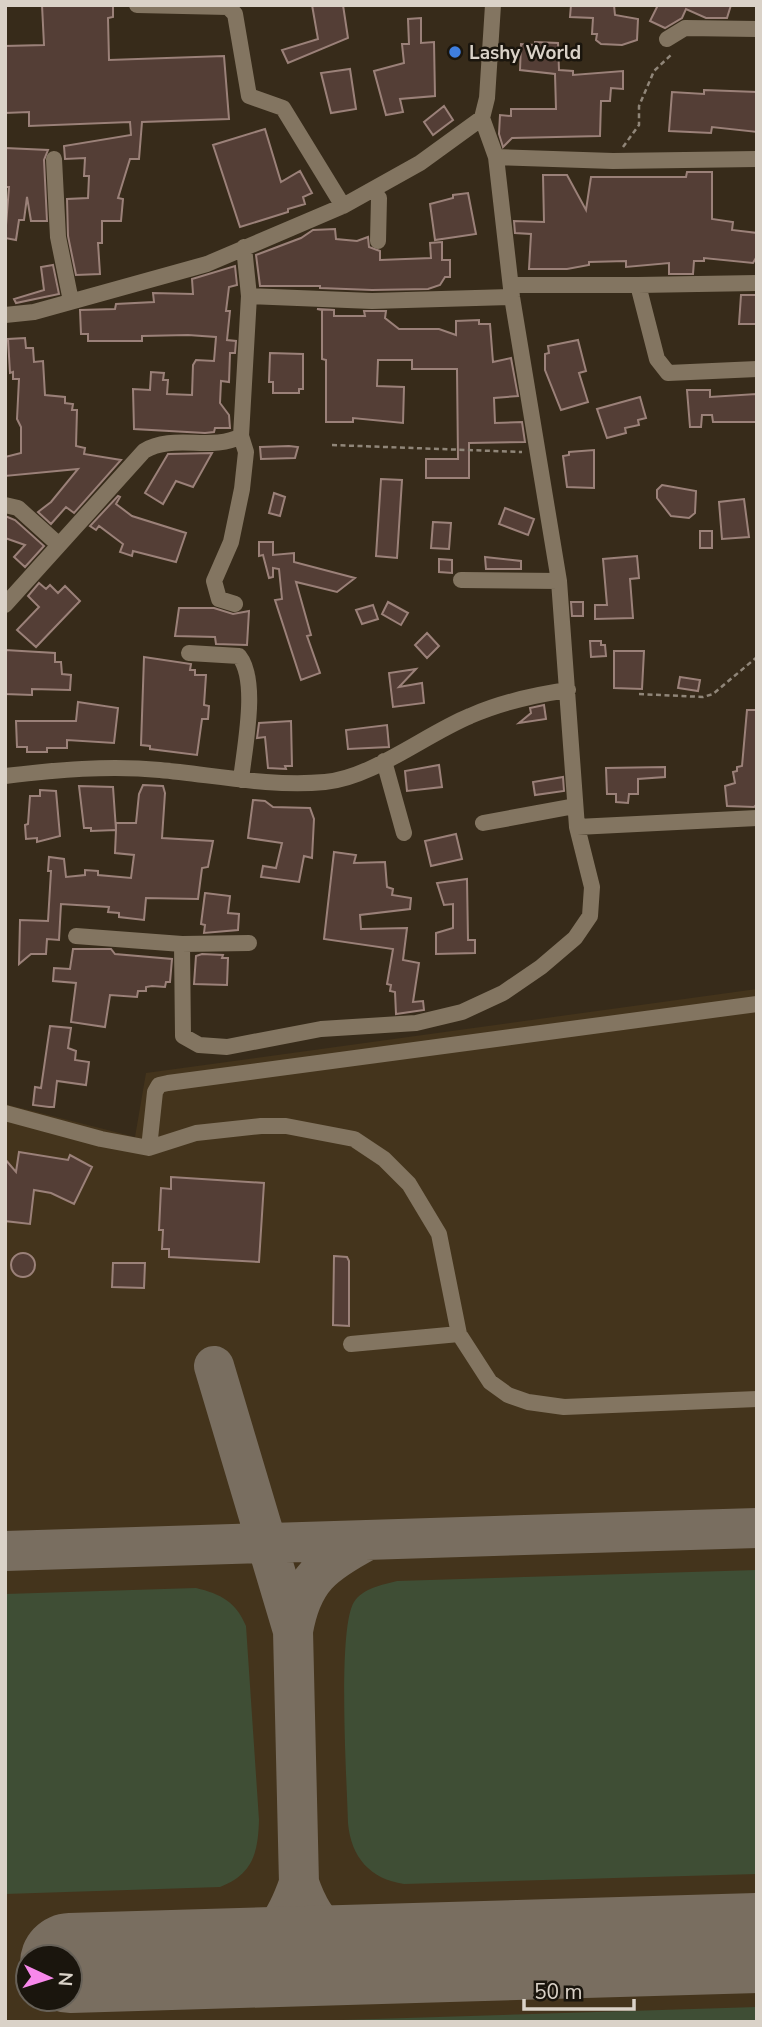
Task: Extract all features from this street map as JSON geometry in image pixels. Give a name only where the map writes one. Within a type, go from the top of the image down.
[{"type":"street","points":[[137,5],[228,7],[235,14],[249,96],[283,108],[343,206]]},
{"type":"street","points":[[181,944],[183,1036],[199,1045],[227,1047],[321,1029],[416,1023],[462,1012],[503,993],[541,967],[575,938],[590,916],[592,887],[576,827],[559,580],[512,291],[496,157],[482,118],[487,97],[493,5]]},
{"type":"street","points":[[672,45],[685,27],[757,29]]},
{"type":"street","points":[[5,315],[34,312],[207,264],[379,192],[482,118]]},
{"type":"street","points":[[496,157],[613,161],[757,159]]},
{"type":"street","points":[[54,159],[58,237],[71,301]]},
{"type":"street","points":[[378,241],[379,192]]},
{"type":"street","points":[[236,604],[219,599],[214,591],[214,581],[231,542],[242,489],[246,452],[241,436],[249,296],[244,247]]},
{"type":"street","points":[[249,296],[372,300],[638,285],[757,283]]},
{"type":"street","points":[[638,285],[657,359],[668,373],[757,369]]},
{"type":"street","points":[[5,605],[144,451],[153,446],[229,443],[241,436]]},
{"type":"street","points":[[5,505],[18,508],[59,545]]},
{"type":"street","points":[[461,580],[559,580]]},
{"type":"street","points":[[189,653],[239,656],[246,664],[248,718],[240,780]]},
{"type":"street","points":[[5,776],[71,768],[157,770],[240,780],[327,782],[384,761],[468,716],[519,698],[568,690]]},
{"type":"street","points":[[384,761],[404,834]]},
{"type":"street","points":[[483,823],[575,806]]},
{"type":"street","points":[[576,827],[757,818]]},
{"type":"street","points":[[76,936],[181,944],[249,943]]},
{"type":"street","points":[[149,1147],[155,1092],[159,1085],[757,1004]]},
{"type":"street","points":[[5,1113],[101,1139],[149,1147],[197,1133],[261,1126],[286,1126],[354,1139],[384,1158],[410,1184],[439,1234],[459,1334],[490,1382],[508,1395],[528,1402],[564,1408],[757,1399]]},
{"type":"street","points":[[351,1343],[459,1334]]},
{"type":"path","points":[[613,161],[639,125],[639,106],[654,71],[672,45]]},
{"type":"path","points":[[332,445],[539,453]]},
{"type":"path","points":[[639,694],[703,697],[713,694],[757,657]]},
{"type":"shaded area","points":[[757,989],[757,2022],[5,2022],[5,1104],[135,1137],[146,1073]]},
{"type":"green space","points":[[757,1570],[757,1874],[404,1884],[381,1877],[358,1856],[348,1823],[344,1673],[349,1618],[354,1602],[362,1593],[397,1581]]},
{"type":"green space","points":[[196,1588],[227,1600],[246,1626],[259,1820],[252,1861],[240,1876],[220,1887],[5,1894],[5,1594]]},
{"type":"green space","points":[[757,2007],[757,2022],[279,2022]]},
{"type":"building","points":[[42,5],[113,5],[113,17],[108,18],[109,60],[224,56],[229,119],[142,122],[139,159],[130,159],[118,198],[123,199],[121,221],[102,221],[102,243],[98,243],[100,274],[76,275],[68,236],[67,199],[88,198],[89,176],[84,176],[85,158],[65,159],[64,146],[131,135],[130,122],[29,126],[29,112],[5,113],[5,46],[44,45]]},
{"type":"building","points":[[312,5],[343,5],[348,38],[288,63],[282,50],[318,39]]},
{"type":"building","points":[[571,5],[614,5],[615,15],[638,19],[637,40],[622,45],[601,44],[596,40],[597,34],[592,34],[593,18],[570,17]]},
{"type":"building","points":[[658,5],[731,5],[727,18],[706,18],[686,9],[682,18],[665,28],[650,21]]},
{"type":"building","points":[[421,18],[421,43],[434,42],[435,96],[400,99],[403,112],[386,115],[374,71],[404,63],[402,44],[409,44],[408,19]]},
{"type":"building","points":[[535,42],[558,43],[559,70],[573,71],[573,75],[623,71],[623,89],[611,88],[610,101],[601,101],[600,136],[512,138],[503,147],[499,134],[500,115],[511,116],[511,109],[556,109],[555,74],[520,70],[521,44],[535,45]]},
{"type":"building","points":[[350,69],[356,109],[331,113],[321,73]]},
{"type":"building","points":[[704,90],[757,92],[757,132],[712,127],[711,133],[669,131],[672,92],[704,94]]},
{"type":"building","points":[[444,106],[453,120],[433,135],[424,122]]},
{"type":"building","points":[[265,129],[281,182],[300,171],[312,193],[303,197],[305,204],[240,227],[213,145]]},
{"type":"building","points":[[5,148],[48,150],[44,160],[47,221],[31,221],[27,197],[24,220],[19,220],[16,240],[5,238],[9,187],[6,187]]},
{"type":"building","points":[[687,172],[712,172],[712,219],[733,222],[732,230],[757,233],[757,256],[753,263],[704,258],[704,261],[694,261],[693,274],[669,274],[669,263],[626,267],[626,261],[589,262],[589,265],[567,269],[529,269],[531,234],[515,233],[514,221],[544,222],[543,175],[567,175],[586,210],[591,177],[686,177]]},
{"type":"building","points":[[468,193],[476,234],[435,240],[430,204],[453,198],[453,195]]},
{"type":"building","points":[[335,229],[336,239],[357,241],[368,237],[369,247],[380,251],[380,260],[431,258],[430,243],[442,242],[442,260],[450,260],[450,277],[445,277],[440,285],[428,289],[260,286],[256,255],[301,238],[313,230]]},
{"type":"building","points":[[53,265],[59,294],[16,303],[14,299],[44,290],[41,267]]},
{"type":"building","points":[[235,266],[237,285],[229,287],[226,311],[230,311],[227,340],[236,341],[235,353],[230,353],[229,382],[221,381],[220,403],[229,415],[230,428],[215,428],[214,432],[205,433],[134,429],[133,389],[150,390],[151,372],[164,373],[163,380],[168,380],[167,394],[192,395],[193,365],[196,360],[214,361],[216,337],[142,336],[142,341],[88,341],[88,334],[81,334],[80,310],[115,309],[116,304],[154,302],[153,293],[193,294],[192,279]]},
{"type":"building","points":[[741,295],[757,295],[757,324],[739,324]]},
{"type":"building","points":[[317,309],[334,310],[334,316],[365,316],[364,311],[386,311],[385,318],[399,329],[439,329],[456,335],[456,321],[479,320],[479,324],[490,324],[493,362],[511,358],[518,396],[494,398],[495,423],[522,422],[525,442],[469,443],[469,478],[426,478],[426,459],[458,459],[457,369],[412,369],[412,360],[378,360],[377,386],[404,387],[403,423],[353,418],[353,422],[326,422],[326,360],[322,359],[322,310]]},
{"type":"building","points":[[25,338],[26,348],[33,348],[34,362],[43,361],[45,395],[65,397],[65,403],[73,404],[72,410],[77,410],[76,446],[85,448],[84,454],[121,460],[74,513],[66,507],[51,524],[38,512],[51,502],[78,469],[5,476],[5,457],[21,453],[21,427],[17,419],[19,379],[13,379],[13,372],[10,373],[8,339]]},
{"type":"building","points":[[578,340],[586,371],[579,373],[588,402],[561,410],[545,370],[545,354],[549,353],[548,346]]},
{"type":"building","points":[[270,353],[303,354],[303,389],[299,389],[299,393],[273,393],[273,382],[269,382]]},
{"type":"building","points":[[687,390],[710,390],[710,397],[756,394],[757,422],[713,422],[712,415],[702,415],[701,427],[690,427]]},
{"type":"building","points":[[640,397],[646,418],[638,420],[639,425],[625,428],[626,433],[607,438],[597,409]]},
{"type":"building","points":[[260,447],[298,447],[295,458],[261,459]]},
{"type":"building","points":[[594,450],[594,488],[567,487],[563,456],[569,455],[569,452]]},
{"type":"building","points":[[212,453],[193,487],[176,481],[163,504],[145,493],[168,454]]},
{"type":"building","points":[[381,479],[402,480],[397,558],[376,556]]},
{"type":"building","points":[[662,485],[696,491],[695,513],[689,518],[671,516],[657,498],[657,490]]},
{"type":"building","points":[[274,493],[285,497],[280,516],[269,513]]},
{"type":"building","points":[[118,496],[120,497],[116,504],[132,516],[186,533],[176,562],[133,551],[132,556],[120,552],[123,544],[99,526],[96,530],[90,526]]},
{"type":"building","points":[[744,499],[749,537],[722,539],[719,502]]},
{"type":"building","points":[[505,508],[534,519],[528,535],[499,524]]},
{"type":"building","points":[[5,516],[15,520],[44,546],[25,567],[14,557],[25,545],[5,538]]},
{"type":"building","points":[[433,522],[451,523],[449,549],[431,548]]},
{"type":"building","points":[[700,531],[712,531],[712,548],[700,548]]},
{"type":"building","points":[[259,542],[273,542],[273,555],[294,553],[294,562],[355,578],[337,592],[296,582],[311,635],[307,636],[320,673],[301,680],[275,600],[282,599],[279,569],[273,568],[273,577],[269,578],[263,555],[259,556]]},
{"type":"building","points":[[637,556],[639,578],[630,579],[633,618],[595,619],[595,605],[607,605],[603,559]]},
{"type":"building","points":[[485,557],[521,561],[521,569],[486,569]]},
{"type":"building","points":[[439,559],[452,560],[452,573],[439,572]]},
{"type":"building","points":[[39,583],[46,589],[50,585],[58,593],[65,586],[80,601],[36,647],[17,630],[39,607],[28,596]]},
{"type":"building","points":[[388,602],[408,613],[401,625],[382,614]]},
{"type":"building","points":[[571,602],[583,602],[583,616],[572,616]]},
{"type":"building","points":[[373,605],[378,619],[362,624],[356,610]]},
{"type":"building","points":[[179,608],[214,608],[233,614],[249,611],[247,645],[216,644],[215,637],[175,636]]},
{"type":"building","points":[[427,633],[439,646],[427,658],[415,645]]},
{"type":"building","points":[[590,641],[601,641],[601,645],[605,645],[606,656],[591,657]]},
{"type":"building","points":[[5,650],[55,653],[55,662],[61,662],[62,674],[71,675],[70,690],[32,689],[32,695],[5,694]]},
{"type":"building","points":[[614,651],[644,651],[642,689],[614,688]]},
{"type":"building","points":[[144,657],[191,664],[190,670],[195,670],[195,675],[206,675],[204,705],[209,706],[208,719],[202,719],[197,755],[150,749],[150,746],[141,745]]},
{"type":"building","points":[[416,669],[399,687],[422,683],[424,703],[393,707],[389,673]]},
{"type":"building","points":[[680,677],[700,680],[698,691],[678,688]]},
{"type":"building","points":[[78,702],[118,708],[114,743],[67,740],[67,748],[47,748],[47,752],[27,752],[27,747],[17,747],[16,721],[76,721]]},
{"type":"building","points":[[544,705],[546,719],[519,723],[531,713],[530,708]]},
{"type":"building","points":[[747,710],[757,710],[757,804],[754,807],[727,806],[725,786],[735,783],[733,772],[742,766]]},
{"type":"building","points":[[291,721],[292,766],[285,766],[286,769],[268,768],[265,737],[257,738],[259,723]]},
{"type":"building","points":[[387,725],[389,747],[348,749],[346,730]]},
{"type":"building","points":[[439,765],[442,787],[407,791],[405,771]]},
{"type":"building","points":[[665,767],[665,777],[638,779],[638,794],[629,794],[628,803],[616,802],[616,794],[607,794],[606,768]]},
{"type":"building","points":[[563,777],[564,791],[535,795],[533,782]]},
{"type":"building","points":[[143,785],[163,786],[165,793],[162,838],[213,841],[208,867],[202,868],[198,899],[146,898],[144,920],[119,917],[119,913],[108,912],[109,907],[61,904],[59,940],[47,939],[46,954],[31,954],[19,964],[20,920],[48,921],[51,871],[48,871],[49,857],[64,859],[66,877],[85,875],[85,870],[98,871],[98,875],[131,878],[134,855],[115,853],[116,823],[136,823],[139,794]]},
{"type":"building","points":[[79,786],[113,787],[116,830],[91,831],[91,828],[84,828]]},
{"type":"building","points":[[40,790],[56,791],[60,836],[37,842],[37,838],[26,839],[25,825],[28,824],[30,796],[40,796]]},
{"type":"building","points":[[253,800],[265,801],[273,807],[310,808],[314,819],[312,858],[304,856],[299,882],[261,877],[263,866],[276,868],[282,843],[248,838]]},
{"type":"building","points":[[456,834],[462,859],[431,866],[425,841]]},
{"type":"building","points":[[334,852],[356,855],[354,863],[385,862],[387,887],[393,889],[392,895],[411,898],[410,909],[360,915],[361,929],[407,928],[403,960],[419,963],[413,1002],[423,1001],[424,1010],[396,1014],[395,992],[390,991],[391,985],[387,984],[393,949],[324,939]]},
{"type":"building","points":[[467,879],[468,940],[475,940],[475,953],[436,954],[436,933],[453,928],[453,904],[444,905],[437,883]]},
{"type":"building","points":[[205,893],[230,896],[228,913],[239,914],[238,930],[204,933],[205,925],[201,924]]},
{"type":"building","points":[[73,949],[111,949],[115,954],[172,959],[170,982],[166,982],[165,987],[146,987],[146,991],[138,991],[137,997],[110,995],[105,1027],[71,1022],[76,983],[53,981],[54,968],[70,969]]},
{"type":"building","points":[[223,955],[222,958],[228,958],[227,985],[194,984],[196,956]]},
{"type":"building","points":[[50,1026],[71,1028],[68,1048],[76,1051],[75,1060],[89,1062],[86,1085],[57,1081],[54,1107],[33,1105],[35,1087],[41,1088]]},
{"type":"building","points":[[19,1152],[68,1160],[70,1155],[92,1167],[74,1204],[51,1193],[34,1190],[30,1224],[5,1221],[5,1159],[16,1172]]},
{"type":"building","points":[[171,1177],[264,1183],[259,1262],[169,1257],[169,1249],[162,1249],[163,1230],[159,1230],[161,1188],[171,1189]]},
{"type":"building","points":[[23,1253],[32,1256],[35,1265],[32,1274],[23,1277],[14,1274],[11,1265],[14,1256]]},
{"type":"building","points":[[334,1256],[347,1257],[349,1261],[349,1326],[333,1325]]},
{"type":"building","points":[[113,1263],[145,1263],[144,1288],[112,1287]]},
{"type":"taxiway","points":[[214,1366],[293,1631]]},
{"type":"taxiway","points":[[5,1551],[757,1528]]},
{"type":"taxiway","points":[[368,1540],[339,1557],[317,1575],[302,1598],[293,1631],[299,1883],[314,1916],[334,1937],[361,1948],[397,1954]]},
{"type":"taxiway","points":[[229,1958],[256,1945],[274,1930],[288,1910],[299,1883]]},
{"type":"runway","points":[[84,1963],[757,1943]]},
{"type":"place","name":"Lashy World","points":[[455,52]]}]
